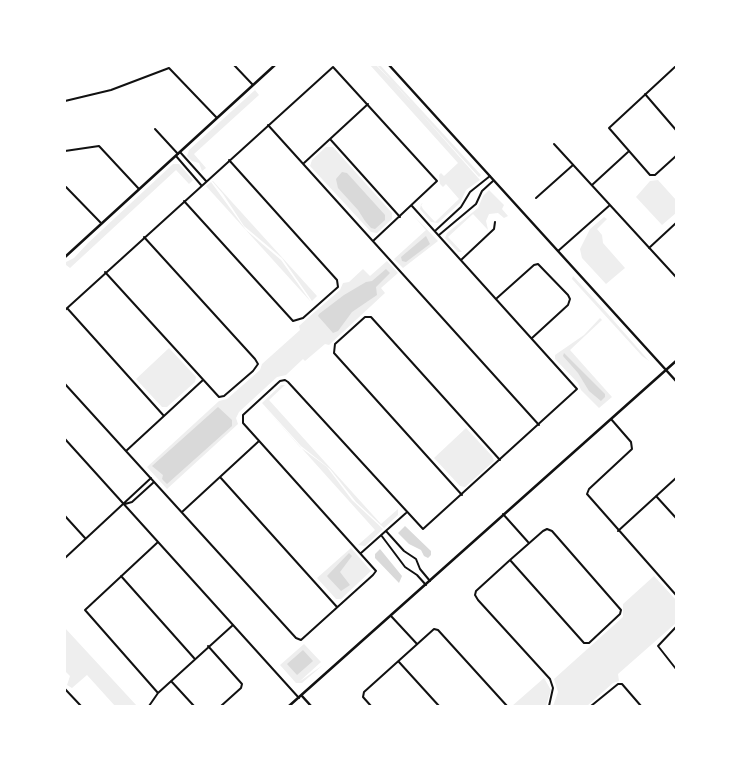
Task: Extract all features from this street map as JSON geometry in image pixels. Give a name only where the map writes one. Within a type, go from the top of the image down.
[{"type":"main road","points":[[65,257],[275,65]]},
{"type":"main road","points":[[388,65],[676,381]]},
{"type":"main road","points":[[289,706],[676,361]]},
{"type":"main road","points":[[301,697],[311,706]]},
{"type":"street","points":[[234,65],[253,85]]},
{"type":"street","points":[[676,66],[609,128],[628,152],[652,176],[676,156]]},
{"type":"street","points":[[164,416],[66,309],[333,67],[438,182],[373,241]]},
{"type":"street","points":[[65,101],[110,90],[169,68],[217,118]]},
{"type":"street","points":[[645,94],[676,130]]},
{"type":"street","points":[[304,163],[368,104]]},
{"type":"street","points":[[268,125],[539,425]]},
{"type":"street","points":[[155,129],[206,181]]},
{"type":"street","points":[[330,139],[400,217]]},
{"type":"street","points":[[554,144],[676,277]]},
{"type":"street","points":[[65,151],[99,146],[139,189]]},
{"type":"street","points":[[592,185],[628,152]]},
{"type":"street","points":[[178,154],[201,185]]},
{"type":"street","points":[[184,201],[295,322],[302,318],[339,284],[229,160]]},
{"type":"street","points":[[536,198],[573,165]]},
{"type":"street","points":[[435,231],[461,207],[470,192],[490,176]]},
{"type":"street","points":[[439,235],[476,204],[482,191],[493,180]]},
{"type":"street","points":[[66,187],[101,224]]},
{"type":"street","points":[[558,251],[610,205]]},
{"type":"street","points":[[65,384],[299,640],[374,575],[376,570],[241,419],[280,381],[285,380],[422,529],[462,495],[576,390],[532,338],[412,206]]},
{"type":"street","points":[[461,260],[494,229],[495,222]]},
{"type":"street","points":[[649,248],[676,224]]},
{"type":"street","points":[[105,272],[219,397],[224,396],[258,364],[144,237]]},
{"type":"street","points":[[496,299],[534,265],[538,264],[570,299],[568,305],[532,338]]},
{"type":"street","points":[[462,495],[333,350],[335,344],[368,316],[371,317],[500,460]]},
{"type":"street","points":[[126,451],[203,380]]},
{"type":"street","points":[[610,418],[633,446],[631,451],[589,488],[587,494],[676,595]]},
{"type":"street","points":[[65,439],[301,697]]},
{"type":"street","points":[[182,512],[259,441]]},
{"type":"street","points":[[220,477],[337,607]]},
{"type":"street","points":[[65,558],[125,504],[128,498],[152,478]]},
{"type":"street","points":[[618,531],[676,478]]},
{"type":"street","points":[[125,504],[132,502],[155,481]]},
{"type":"street","points":[[656,496],[676,518]]},
{"type":"street","points":[[361,554],[406,512]]},
{"type":"street","points":[[503,514],[529,543]]},
{"type":"street","points":[[65,516],[86,539]]},
{"type":"street","points":[[510,560],[584,642],[589,643],[620,614],[621,610],[552,531],[547,529],[529,543],[510,560],[476,591],[475,595],[550,680],[553,688],[549,706]]},
{"type":"street","points":[[386,531],[404,551],[416,559],[420,569],[430,581]]},
{"type":"street","points":[[381,535],[405,566],[417,574],[426,585]]},
{"type":"street","points":[[158,542],[85,610],[158,692]]},
{"type":"street","points":[[121,576],[195,659]]},
{"type":"street","points":[[391,616],[417,644]]},
{"type":"street","points":[[149,706],[158,692],[233,624]]},
{"type":"street","points":[[676,628],[658,646],[676,669]]},
{"type":"street","points":[[371,706],[362,694],[434,629],[438,630],[507,706]]},
{"type":"street","points":[[208,646],[242,686],[221,706]]},
{"type":"street","points":[[398,661],[439,706]]},
{"type":"street","points":[[171,681],[194,706]]},
{"type":"street","points":[[591,706],[618,684],[622,684],[641,706]]},
{"type":"street","points":[[65,689],[81,706]]},
{"type":"shaded area","points":[[370,65],[376,65],[402,92],[480,180],[466,190],[460,203],[438,223],[431,222],[420,209],[421,204],[423,203],[421,205],[423,209],[435,222],[459,199],[446,184],[443,187],[440,184],[439,175],[441,173],[444,176],[458,163]]},
{"type":"shaded area","points":[[377,65],[380,65],[481,175],[479,177]]},
{"type":"shaded area","points":[[255,90],[259,95],[194,154],[206,168],[202,171],[199,163],[192,161],[187,156],[189,150]]},
{"type":"shaded area","points":[[326,147],[333,147],[392,213],[392,219],[377,233],[371,232],[310,166],[312,160]]},
{"type":"shaded area","points":[[173,164],[179,164],[193,180],[189,184],[176,170],[70,268],[66,265],[66,262],[74,258]]},
{"type":"shaded area","points":[[342,172],[347,173],[385,215],[385,220],[375,229],[371,228],[338,188],[336,179]]},
{"type":"shaded area","points":[[658,180],[676,200],[676,213],[662,225],[636,197],[650,181]]},
{"type":"shaded area","points":[[212,181],[317,296],[312,301],[282,258],[244,226]]},
{"type":"shaded area","points":[[211,182],[246,230],[281,260],[311,302],[206,186]]},
{"type":"shaded area","points":[[489,190],[504,205],[502,209],[508,216],[504,218],[498,213],[489,214],[486,221],[488,230],[473,214],[448,237],[462,252],[458,252],[445,238],[447,233],[478,208],[483,196]]},
{"type":"shaded area","points":[[412,214],[438,241],[403,268],[394,259],[426,230]]},
{"type":"shaded area","points":[[604,217],[607,219],[597,229],[602,235],[603,243],[625,268],[606,284],[582,258],[580,249],[590,229]]},
{"type":"shaded area","points":[[426,236],[430,244],[406,262],[402,261],[401,257]]},
{"type":"shaded area","points":[[387,261],[398,273],[381,288],[385,293],[329,345],[325,344],[305,361],[303,359],[286,375],[277,377],[239,412],[236,418],[238,424],[167,489],[147,467],[219,401],[227,399],[260,370],[262,364],[300,330],[299,326],[340,290],[343,283],[349,282],[363,269],[370,276]]},
{"type":"shaded area","points":[[386,269],[390,273],[376,287],[377,295],[352,312],[338,331],[333,333],[318,316],[319,314],[344,295],[366,282],[372,281]]},
{"type":"shaded area","points":[[573,276],[649,361],[642,356],[572,279]]},
{"type":"shaded area","points":[[600,318],[602,320],[570,350],[612,397],[599,408],[555,359],[555,355],[584,335]]},
{"type":"shaded area","points":[[169,348],[196,377],[195,382],[167,407],[162,407],[136,379]]},
{"type":"shaded area","points":[[564,353],[605,394],[601,401],[589,391],[578,373],[563,356]]},
{"type":"shaded area","points":[[281,385],[285,385],[269,400],[381,524],[398,509],[398,515],[384,528],[356,502],[330,469],[301,446],[262,403]]},
{"type":"shaded area","points":[[218,407],[232,420],[232,426],[167,484],[162,479],[163,475],[152,466]]},
{"type":"shaded area","points":[[466,428],[492,456],[494,461],[465,487],[460,486],[434,458]]},
{"type":"shaded area","points":[[301,448],[327,467],[352,500],[383,529],[365,546],[358,545],[375,530]]},
{"type":"shaded area","points":[[405,526],[431,551],[431,555],[428,558],[424,556],[421,550],[409,544],[398,533]]},
{"type":"shaded area","points":[[351,548],[371,571],[341,599],[336,599],[317,578]]},
{"type":"shaded area","points":[[380,549],[402,576],[399,583],[375,558],[375,554]]},
{"type":"shaded area","points":[[349,553],[352,556],[340,572],[350,585],[341,591],[327,576]]},
{"type":"shaded area","points":[[654,576],[676,600],[676,623],[618,674],[619,681],[613,683],[587,706],[553,706],[558,692],[554,679],[623,617],[623,604]]},
{"type":"shaded area","points":[[65,628],[137,706],[115,706],[87,675],[72,688],[67,685],[70,676],[65,671]]},
{"type":"shaded area","points":[[304,644],[321,662],[299,682],[323,665],[302,683],[296,683],[280,665]]},
{"type":"shaded area","points":[[303,650],[313,661],[297,675],[287,664]]},
{"type":"shaded area","points":[[544,678],[551,690],[546,706],[512,706]]}]
